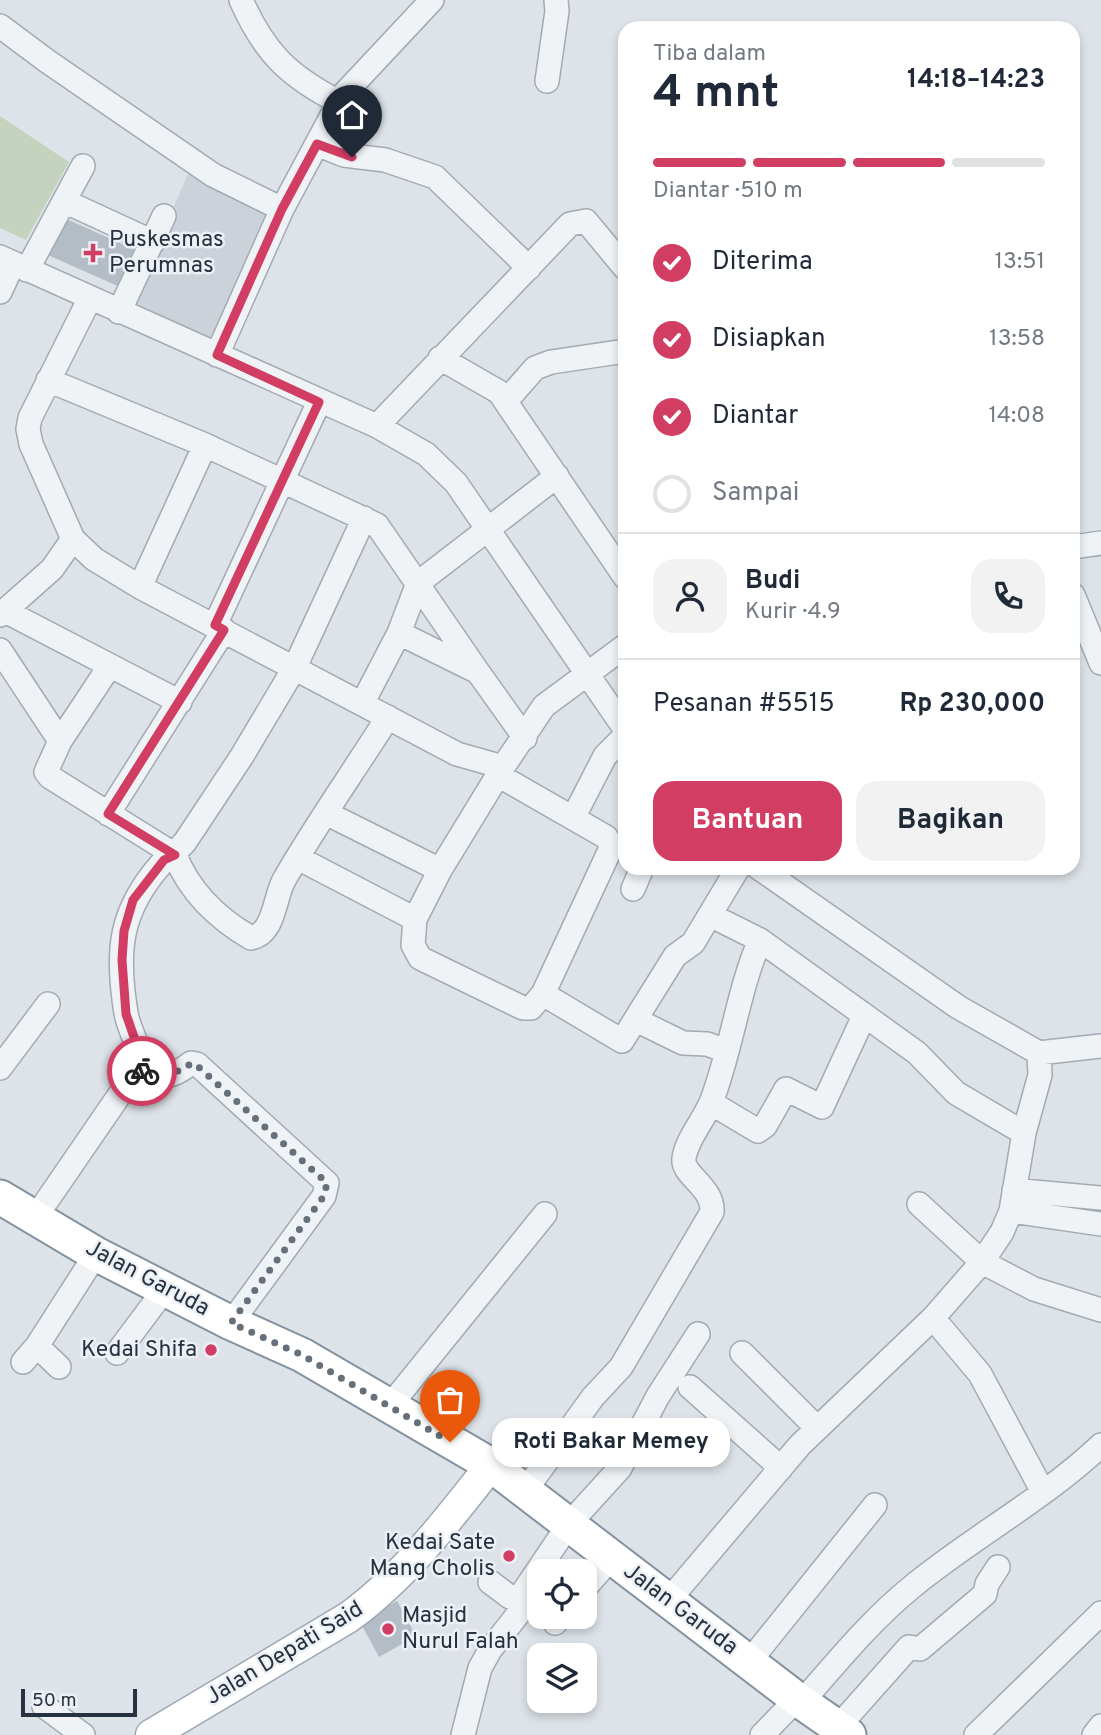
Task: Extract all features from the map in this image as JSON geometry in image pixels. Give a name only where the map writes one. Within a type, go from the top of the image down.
[{"type":"highway","name":"Jalan Garuda","points":[[0,1197],[96,1254],[231,1323],[302,1355],[491,1465],[799,1701],[843,1731]]},
{"type":"main road","name":"Jalan Depati Said","points":[[155,1734],[349,1617],[375,1598],[450,1518],[491,1465]]},
{"type":"street","points":[[241,0],[259,37],[279,61],[339,102]]},
{"type":"street","points":[[217,355],[282,209],[339,102],[432,0]]},
{"type":"street","points":[[547,81],[557,11],[556,0]]},
{"type":"street","points":[[0,26],[213,175],[282,209]]},
{"type":"street","points":[[317,144],[344,155],[385,160],[435,177],[529,268]]},
{"type":"street","points":[[0,292],[13,264],[64,201],[83,166]]},
{"type":"street","points":[[64,201],[153,242]]},
{"type":"street","points":[[119,312],[164,216]]},
{"type":"street","points":[[377,426],[570,224],[586,221],[618,259]]},
{"type":"street","points":[[13,264],[377,426],[409,443],[445,470],[618,719]]},
{"type":"street","points":[[90,298],[30,418],[29,436],[73,539],[94,559],[140,587],[463,757],[501,771],[606,837],[611,846],[543,995],[531,1008],[523,1008],[420,958],[413,945],[415,919],[440,870],[501,771],[544,706],[618,651]]},
{"type":"street","points":[[507,400],[535,368],[551,362],[618,352]]},
{"type":"street","points":[[440,358],[486,382],[507,400],[618,567]]},
{"type":"street","points":[[48,380],[205,446],[364,518],[380,528],[525,738]]},
{"type":"street","points":[[108,814],[180,702],[220,628],[319,402]]},
{"type":"street","points":[[140,587],[205,446]]},
{"type":"street","points":[[362,704],[399,633],[418,583],[557,477]]},
{"type":"street","points":[[36,1218],[139,1069],[141,1057],[126,1014],[122,960],[124,931],[133,900],[164,860],[175,855],[242,756],[295,667],[364,518]]},
{"type":"street","points":[[73,539],[52,569],[2,613],[180,702]]},
{"type":"street","points":[[1080,546],[1101,543]]},
{"type":"street","points":[[1080,612],[1101,663]]},
{"type":"street","points":[[399,633],[478,672]]},
{"type":"street","points":[[0,650],[60,741]]},
{"type":"street","points":[[109,667],[60,741],[47,766],[48,775],[175,855],[181,871],[203,901],[253,938],[259,935],[271,919],[279,889],[388,717]]},
{"type":"street","points":[[573,818],[605,756],[618,743]]},
{"type":"street","points":[[328,814],[440,870]]},
{"type":"street","points":[[298,858],[415,919]]},
{"type":"street","points":[[543,995],[618,1040],[625,1039],[675,956],[692,943],[734,875]]},
{"type":"street","points":[[769,875],[958,1007],[1039,1053],[1101,1046]]},
{"type":"street","points":[[710,915],[760,940],[917,1053],[956,1093],[1024,1133]]},
{"type":"street","points":[[525,1491],[593,1397],[621,1367],[712,1212],[713,1202],[708,1192],[683,1162],[684,1156],[711,1102],[746,972],[760,940]]},
{"type":"street","points":[[0,1068],[48,1004]]},
{"type":"street","points":[[711,1102],[758,1132],[765,1126],[786,1089],[822,1107],[864,1016]]},
{"type":"street","points":[[636,1020],[682,1043],[707,1044],[726,1051]]},
{"type":"street","points":[[668,1601],[817,1428],[933,1318],[982,1262],[1002,1232],[1013,1200],[1024,1133],[1040,1075],[1039,1053]]},
{"type":"street","points":[[139,1069],[162,1077],[181,1072],[194,1063],[327,1183],[324,1196],[231,1323]]},
{"type":"street","points":[[1013,1200],[1101,1198]]},
{"type":"street","points":[[1013,1200],[1101,1224]]},
{"type":"street","points":[[919,1204],[982,1262],[1034,1289],[1101,1310]]},
{"type":"street","points":[[389,1407],[545,1214]]},
{"type":"street","points":[[59,1367],[30,1354],[96,1254]]},
{"type":"street","points":[[117,1353],[165,1289]]},
{"type":"street","points":[[933,1318],[980,1374],[1043,1492]]},
{"type":"street","points":[[490,1582],[510,1597],[520,1597],[620,1468],[658,1396],[698,1334]]},
{"type":"street","points":[[742,1353],[817,1428]]},
{"type":"street","points":[[690,1387],[781,1468]]},
{"type":"street","points":[[762,1735],[799,1701],[870,1625],[912,1587],[1043,1492],[1101,1445]]},
{"type":"street","points":[[749,1662],[875,1505]]},
{"type":"street","points":[[558,1559],[575,1529]]},
{"type":"street","points":[[597,1575],[612,1558]]},
{"type":"street","points":[[843,1731],[909,1647],[920,1649],[985,1594],[987,1584],[998,1567]]},
{"type":"street","points":[[463,1735],[480,1668],[490,1650],[527,1602]]},
{"type":"street","points":[[976,1735],[1101,1613]]},
{"type":"street","points":[[44,1706],[83,1735]]},
{"type":"street","points":[[1094,1735],[1101,1726]]},
{"type":"shaded area","points":[[190,170],[269,216],[211,344],[129,307]]},
{"type":"green space","points":[[0,116],[69,162],[26,240],[0,228]]},
{"type":"building","name":"Puskesmas Perumnas","points":[[64,218],[138,251],[122,288],[48,255]]},
{"type":"building","name":"Masjid Nurul Falah","points":[[397,1601],[416,1636],[379,1657],[360,1622]]},
{"type":"way so far","points":[[142,1071],[162,1077],[181,1072],[194,1063],[327,1183],[324,1196],[231,1323],[302,1355],[450,1442]]},
{"type":"place","name":"Puskesmas Perumnas","points":[[93,253]]},
{"type":"place","name":"Kedai Shifa","points":[[211,1350]]},
{"type":"place","name":"Roti Bakar Memey","points":[[450,1442]]},
{"type":"place","name":"Kedai Sate Mang Cholis","points":[[509,1556]]},
{"type":"place","name":"Masjid Nurul Falah","points":[[388,1629]]},
{"type":"route","points":[[142,1071],[139,1069],[141,1057],[126,1014],[122,943],[133,900],[164,860],[175,855],[108,814],[224,630],[215,625],[319,402],[217,355],[282,209],[317,144],[352,157]]}]
